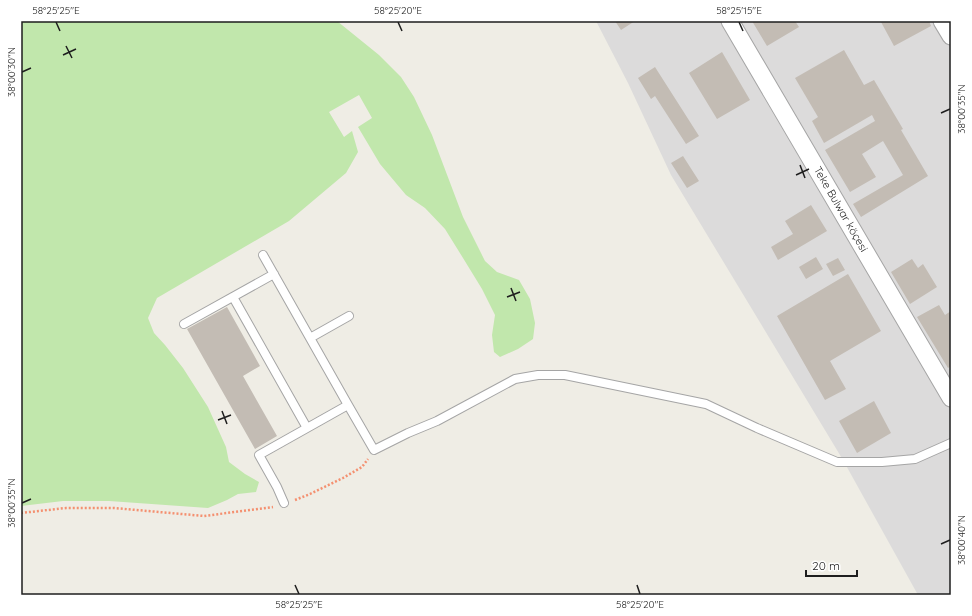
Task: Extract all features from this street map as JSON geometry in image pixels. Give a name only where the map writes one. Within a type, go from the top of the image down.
[{"type":"street","name":"Teke Bulwar köçesi","points":[[730,21],[951,398]]},
{"type":"street","points":[[942,21],[951,36]]},
{"type":"lane","points":[[263,255],[374,450],[408,433],[437,421],[515,379],[538,375],[565,375],[706,404],[757,428],[837,462],[882,462],[915,459],[951,443]]},
{"type":"lane","points":[[184,324],[274,274]]},
{"type":"lane","points":[[233,297],[307,428]]},
{"type":"lane","points":[[310,338],[349,316]]},
{"type":"lane","points":[[284,504],[258,455],[348,405]]},
{"type":"path","points":[[21,513],[66,508],[114,508],[204,516],[274,507],[310,494],[343,478],[362,467],[374,450]]},
{"type":"shaded area","points":[[596,21],[951,21],[951,595],[918,595],[843,460],[671,175],[628,83]]},
{"type":"green space","points":[[21,21],[337,21],[379,55],[401,77],[414,97],[432,135],[463,217],[485,261],[497,272],[519,280],[530,299],[535,323],[533,339],[518,349],[500,357],[494,352],[492,335],[495,315],[482,289],[445,229],[425,208],[406,195],[380,164],[358,127],[372,118],[359,95],[329,112],[344,137],[352,131],[358,152],[346,173],[289,221],[157,298],[148,318],[154,333],[183,368],[208,407],[226,447],[229,462],[259,482],[256,492],[238,494],[208,508],[109,501],[63,501],[21,506]]},
{"type":"building","points":[[615,21],[635,21],[621,30]]},
{"type":"building","points":[[752,21],[795,21],[799,27],[767,46]]},
{"type":"building","points":[[929,21],[931,26],[894,46],[881,22]]},
{"type":"building","points":[[844,50],[864,85],[874,80],[903,129],[901,130],[928,176],[861,217],[853,204],[903,175],[883,141],[862,154],[876,177],[850,192],[825,150],[875,121],[872,115],[824,143],[812,121],[818,117],[795,78]]},
{"type":"building","points":[[722,52],[750,100],[717,119],[689,73]]},
{"type":"building","points":[[655,67],[699,136],[686,144],[655,96],[651,99],[638,78]]},
{"type":"building","points":[[683,156],[699,181],[687,188],[671,163]]},
{"type":"building","points":[[811,205],[827,231],[778,260],[771,247],[793,234],[785,221]]},
{"type":"building","points":[[816,257],[823,269],[806,279],[799,267]]},
{"type":"building","points":[[838,258],[845,270],[833,276],[826,264]]},
{"type":"building","points":[[912,259],[918,268],[923,264],[937,287],[910,304],[891,272]]},
{"type":"building","points":[[848,274],[881,331],[830,361],[846,389],[825,400],[777,316]]},
{"type":"building","points":[[939,305],[945,315],[951,311],[951,366],[948,368],[917,317]]},
{"type":"building","points":[[227,307],[260,366],[243,376],[277,436],[255,449],[187,329]]},
{"type":"building","points":[[874,401],[891,433],[857,453],[839,421]]}]
